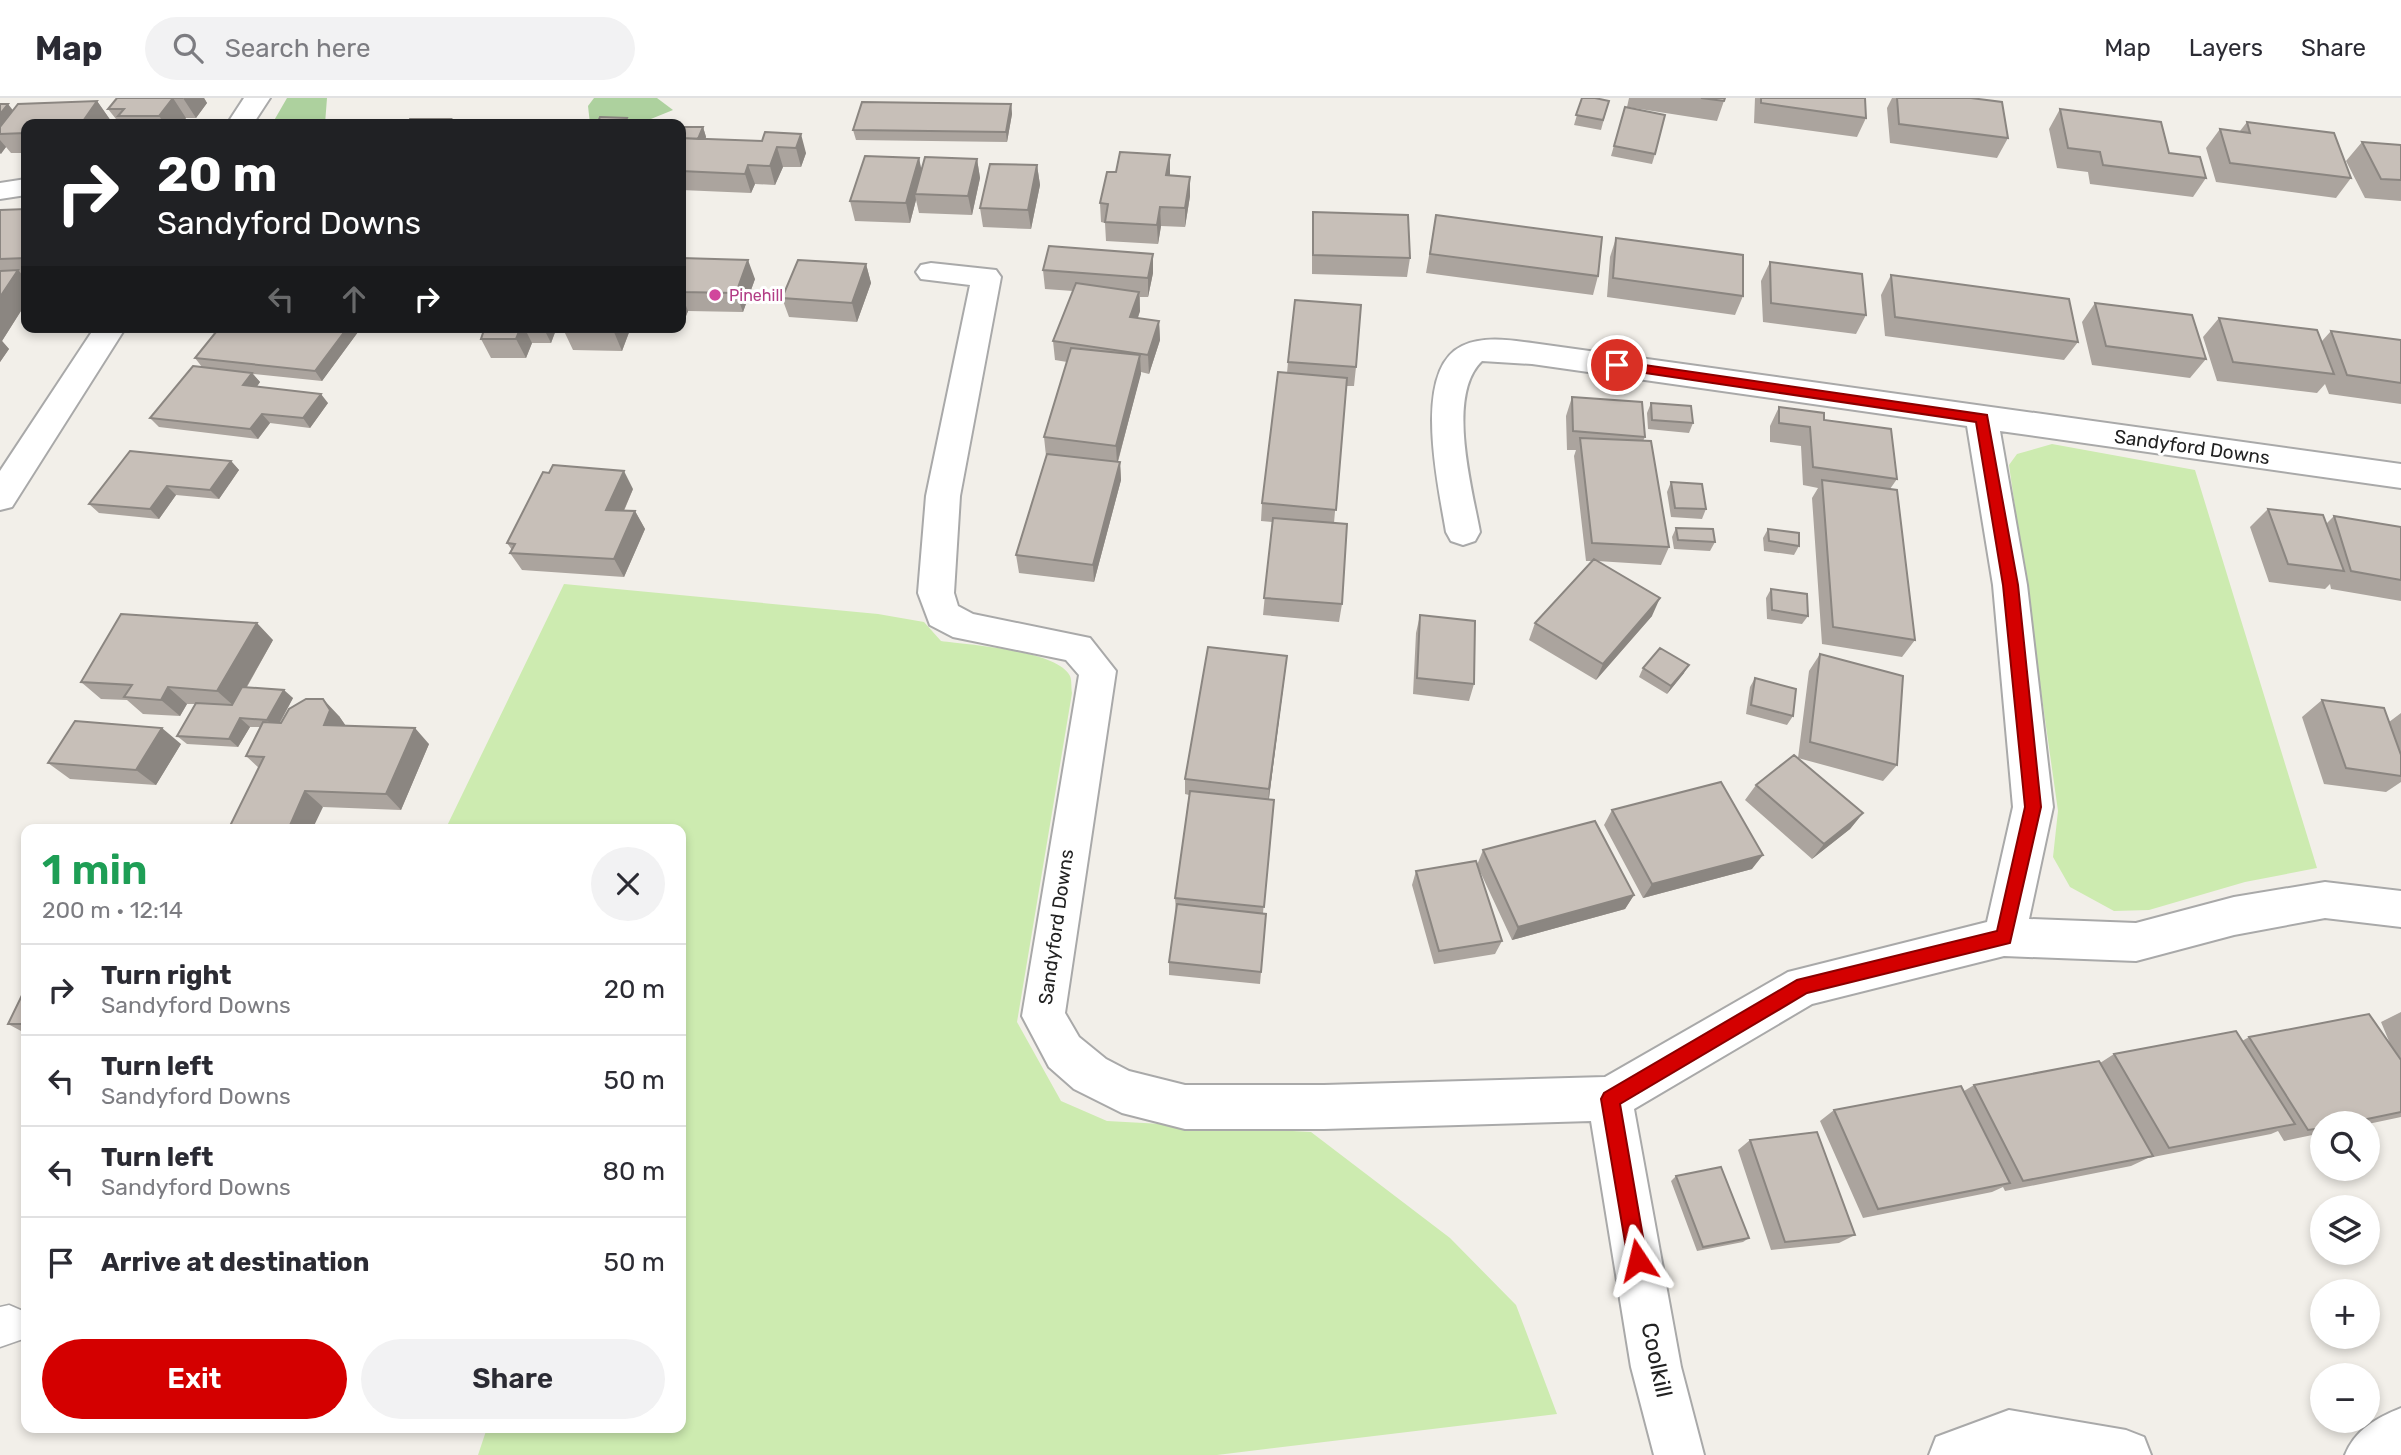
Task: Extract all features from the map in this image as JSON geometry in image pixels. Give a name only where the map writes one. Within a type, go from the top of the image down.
[{"type":"street","points":[[243,119],[257,98]]},
{"type":"street","points":[[0,191],[21,188]]},
{"type":"street","name":"Sandyford Downs","points":[[931,272],[986,277],[943,496],[936,593],[943,615],[966,627],[1077,648],[1098,671],[1043,1016],[1064,1052],[1090,1074],[1122,1091],[1185,1107],[1324,1108],[1610,1099],[1803,986],[2004,937],[2136,943],[2234,916],[2325,900],[2401,909]]},
{"type":"street","points":[[0,498],[107,333]]},
{"type":"street","name":"Sandyford Downs","points":[[1463,532],[1450,443],[1448,387],[1453,373],[1472,354],[1489,351],[1567,358],[1982,419],[2401,476]]},
{"type":"street","points":[[1982,419],[2010,585],[2033,807],[2004,937]]},
{"type":"street","name":"Coolkill","points":[[1610,1099],[1656,1367],[1679,1455]]},
{"type":"street","points":[[2370,1455],[2401,1433]]},
{"type":"street","points":[[1954,1455],[2009,1435],[2126,1455]]},
{"type":"green space","points":[[287,98],[327,98],[325,119],[275,119]]},
{"type":"green space","points":[[594,98],[657,98],[673,110],[651,119],[589,119],[588,106]]},
{"type":"green space","points":[[2052,444],[2195,470],[2317,868],[2245,882],[2149,910],[2114,911],[2070,887],[2053,857],[2058,811],[2009,465],[2017,454]]},
{"type":"green space","points":[[564,584],[878,614],[924,622],[941,641],[1011,650],[1049,660],[1062,667],[1070,676],[1072,693],[1017,1022],[1061,1101],[1107,1121],[1311,1132],[1450,1238],[1516,1305],[1557,1414],[1217,1455],[478,1455],[485,1433],[686,1433],[686,824],[448,824]]},
{"type":"building","points":[[117,98],[173,98],[159,116],[118,116],[124,109],[108,109]]},
{"type":"building","points":[[1582,98],[1609,101],[1603,120],[1576,115]]},
{"type":"building","points":[[1701,98],[1725,98],[1724,101]]},
{"type":"building","points":[[1761,98],[1865,98],[1866,118],[1761,103]]},
{"type":"building","points":[[1897,98],[1971,98],[2002,102],[2008,138],[1899,124]]},
{"type":"building","points":[[97,101],[84,119],[21,119],[21,133],[0,134],[0,127],[18,104]]},
{"type":"building","points":[[862,102],[1011,104],[1006,132],[853,130]]},
{"type":"building","points":[[0,104],[8,104],[0,114]]},
{"type":"building","points":[[1625,107],[1665,115],[1655,154],[1614,146]]},
{"type":"building","points":[[2060,109],[2161,122],[2169,153],[2200,157],[2206,178],[2103,165],[2100,152],[2068,148]]},
{"type":"building","points":[[600,117],[627,118],[626,119],[599,119]]},
{"type":"building","points":[[2247,122],[2334,133],[2351,178],[2230,163],[2220,129],[2250,133]]},
{"type":"building","points":[[686,127],[703,127],[698,139],[686,138]]},
{"type":"building","points":[[765,132],[801,134],[796,148],[777,147],[770,166],[748,165],[745,174],[686,171],[686,138],[762,141]]},
{"type":"building","points":[[2362,142],[2401,145],[2401,180],[2381,179]]},
{"type":"building","points":[[1120,152],[1170,155],[1166,175],[1190,177],[1185,208],[1160,207],[1157,225],[1105,222],[1108,204],[1100,203],[1107,172],[1116,172]]},
{"type":"building","points":[[865,156],[919,158],[906,203],[850,201]]},
{"type":"building","points":[[925,157],[977,159],[968,196],[915,194]]},
{"type":"building","points":[[990,164],[1037,165],[1028,210],[980,208]]},
{"type":"building","points":[[21,209],[21,258],[0,259],[0,210]]},
{"type":"building","points":[[1313,212],[1408,215],[1410,258],[1313,255]]},
{"type":"building","points":[[1436,215],[1602,237],[1598,276],[1430,254]]},
{"type":"building","points":[[1616,238],[1743,255],[1743,296],[1613,278]]},
{"type":"building","points":[[1049,246],[1153,254],[1148,278],[1043,270]]},
{"type":"building","points":[[686,258],[748,260],[736,293],[686,292]]},
{"type":"building","points":[[798,260],[866,264],[852,303],[782,298]]},
{"type":"building","points":[[1770,262],[1862,274],[1866,315],[1771,303]]},
{"type":"building","points":[[18,270],[0,297],[0,271]]},
{"type":"building","points":[[1891,275],[2069,299],[2078,342],[1895,317]]},
{"type":"building","points":[[1076,283],[1139,292],[1130,317],[1159,321],[1148,355],[1053,341]]},
{"type":"building","points":[[1295,300],[1361,305],[1356,367],[1288,362]]},
{"type":"building","points":[[2095,303],[2192,315],[2206,359],[2106,346]]},
{"type":"building","points":[[2219,318],[2317,330],[2334,374],[2233,362]]},
{"type":"building","points":[[2331,331],[2401,340],[2401,383],[2347,375]]},
{"type":"building","points":[[215,333],[344,333],[315,371],[195,358]]},
{"type":"building","points":[[483,333],[518,333],[516,339],[481,339]]},
{"type":"building","points":[[1071,348],[1140,355],[1116,446],[1044,437]]},
{"type":"building","points":[[193,366],[252,373],[243,385],[321,394],[303,418],[262,414],[250,429],[150,418]]},
{"type":"building","points":[[1278,372],[1347,378],[1336,510],[1262,503]]},
{"type":"building","points":[[1572,397],[1642,402],[1645,437],[1573,431]]},
{"type":"building","points":[[1651,403],[1691,406],[1693,423],[1652,420]]},
{"type":"building","points":[[1779,407],[1824,413],[1824,420],[1891,429],[1897,479],[1813,467],[1810,427],[1779,423]]},
{"type":"building","points":[[1580,438],[1651,441],[1669,547],[1592,543]]},
{"type":"building","points":[[130,451],[231,461],[210,490],[167,486],[150,509],[89,504]]},
{"type":"building","points":[[1047,454],[1120,462],[1093,565],[1016,555]]},
{"type":"building","points":[[553,465],[624,471],[606,510],[635,511],[614,559],[510,553],[515,544],[507,543],[543,472],[549,473]]},
{"type":"building","points":[[1822,480],[1897,490],[1915,640],[1833,627]]},
{"type":"building","points":[[1671,482],[1702,484],[1706,509],[1675,508]]},
{"type":"building","points":[[2268,509],[2323,515],[2344,571],[2288,564]]},
{"type":"building","points":[[2334,516],[2401,527],[2401,580],[2351,571]]},
{"type":"building","points":[[1273,518],[1347,524],[1342,604],[1264,598]]},
{"type":"building","points":[[1676,528],[1713,529],[1715,542],[1678,540]]},
{"type":"building","points":[[1768,529],[1799,533],[1799,546],[1769,541]]},
{"type":"building","points":[[1594,559],[1660,598],[1603,664],[1535,623]]},
{"type":"building","points":[[1771,589],[1807,594],[1808,616],[1772,610]]},
{"type":"building","points":[[121,614],[257,623],[217,691],[168,687],[161,700],[124,697],[132,685],[81,682]]},
{"type":"building","points":[[1420,615],[1475,621],[1474,684],[1417,678]]},
{"type":"building","points":[[1208,647],[1287,656],[1269,789],[1185,779]]},
{"type":"building","points":[[1660,648],[1689,665],[1671,686],[1643,668]]},
{"type":"building","points":[[1820,654],[1903,676],[1897,765],[1810,742]]},
{"type":"building","points":[[1755,678],[1796,689],[1793,716],[1751,705]]},
{"type":"building","points":[[242,687],[284,690],[267,720],[240,718],[229,739],[177,736],[196,703],[232,705]]},
{"type":"building","points":[[306,699],[323,699],[330,710],[324,725],[415,728],[386,794],[305,791],[291,824],[231,824],[264,757],[246,756],[263,722],[281,723],[289,709]]},
{"type":"building","points":[[2322,700],[2384,708],[2401,755],[2401,776],[2346,768]]},
{"type":"building","points":[[75,721],[162,728],[136,770],[48,763]]},
{"type":"building","points":[[1794,755],[1863,813],[1824,844],[1756,785]]},
{"type":"building","points":[[1721,782],[1763,855],[1652,884],[1612,810]]},
{"type":"building","points":[[1190,791],[1274,800],[1264,907],[1175,898]]},
{"type":"building","points":[[1595,821],[1634,895],[1518,927],[1483,850]]},
{"type":"building","points":[[1476,861],[1502,941],[1439,951],[1416,871]]},
{"type":"building","points":[[1177,904],[1266,914],[1261,972],[1169,962]]},
{"type":"building","points":[[21,997],[21,1024],[8,1024]]},
{"type":"building","points":[[2369,1014],[2401,1060],[2401,1112],[2380,1116],[2380,1111],[2310,1111],[2308,1130],[2249,1037]]},
{"type":"building","points":[[2236,1031],[2295,1124],[2169,1148],[2114,1054]]},
{"type":"building","points":[[2099,1061],[2153,1156],[2023,1181],[1974,1085]]},
{"type":"building","points":[[1961,1086],[2010,1183],[1878,1209],[1834,1110]]},
{"type":"building","points":[[1817,1132],[1855,1235],[1785,1242],[1750,1140]]},
{"type":"building","points":[[1721,1167],[1749,1238],[1703,1247],[1676,1176]]},
{"type":"place","name":"Pinehill","points":[[715,295]]},
{"type":"route","points":[[1617,365],[1982,419],[2010,585],[2033,807],[2004,937],[1803,986],[1610,1099],[1638,1260]]}]
